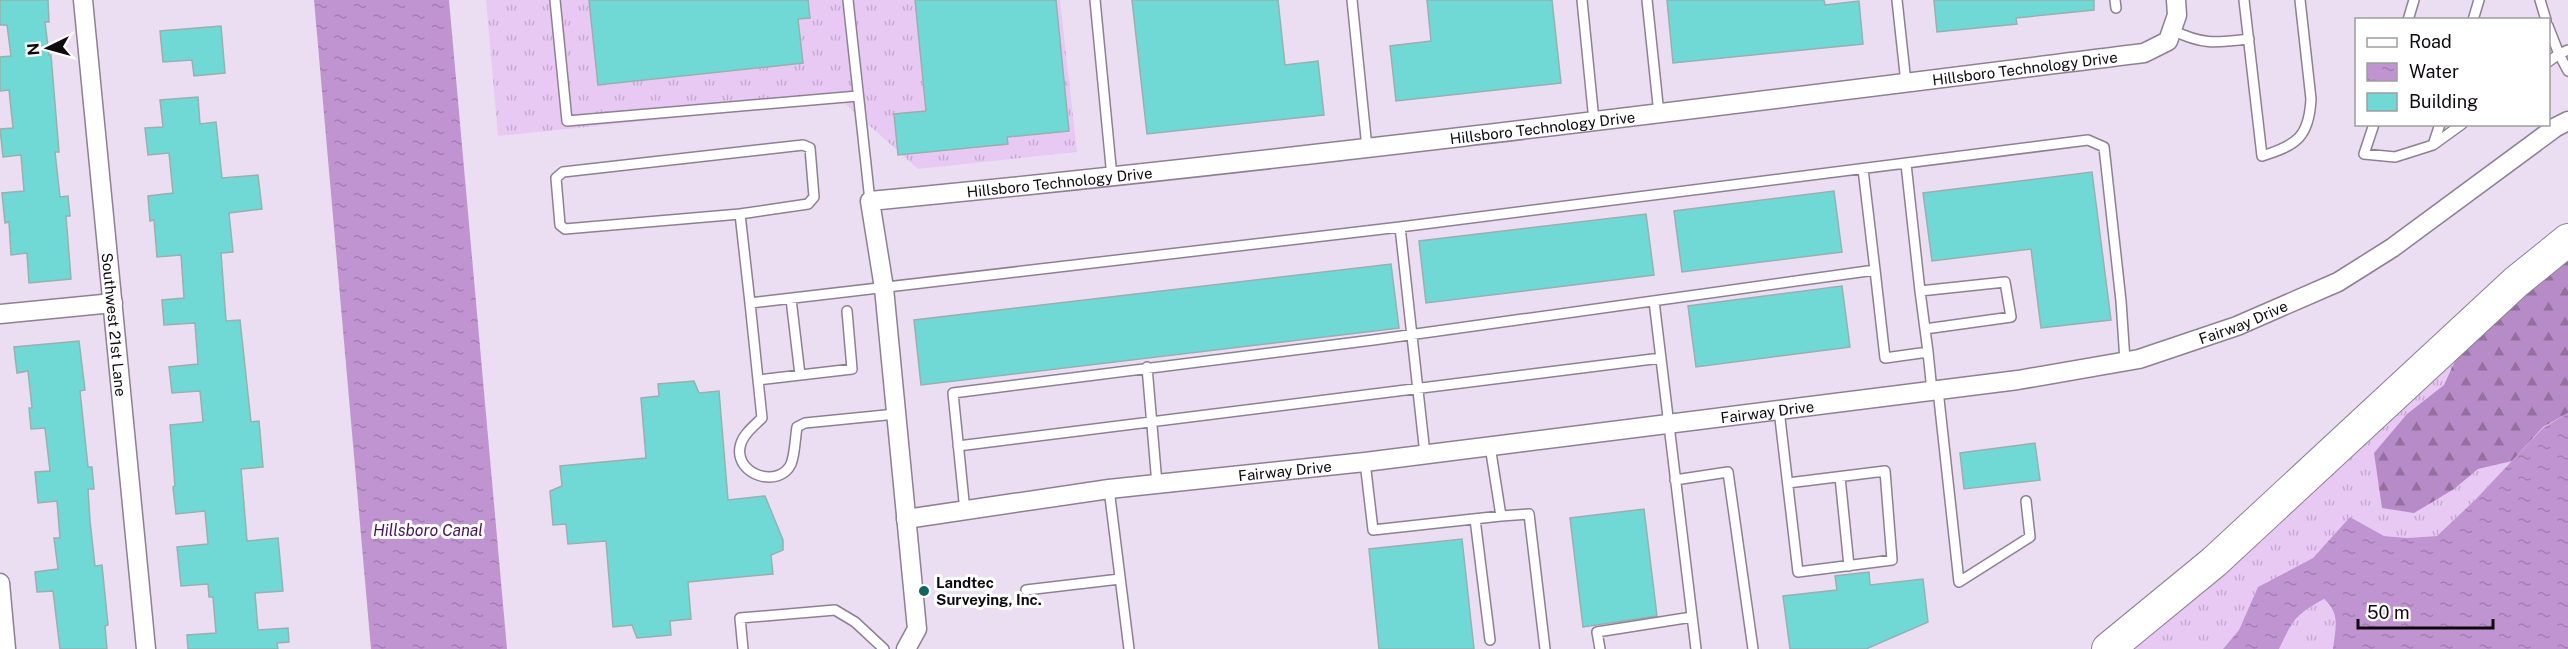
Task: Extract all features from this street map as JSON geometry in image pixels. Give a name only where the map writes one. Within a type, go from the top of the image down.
[{"type":"highway","points":[[2108,649],[2214,562],[2516,282],[2568,240]]},
{"type":"street","name":"Southwest 21st Lane","points":[[83,0],[146,649]]},
{"type":"street","points":[[2172,30],[2177,15],[2176,0]]},
{"type":"street","name":"Hillsboro Technology Drive","points":[[870,201],[1367,148],[2144,53],[2168,41],[2172,30]]},
{"type":"street","name":"Fairway Drive","points":[[906,519],[1109,489],[1365,462],[2018,380],[2125,361],[2237,326],[2338,282],[2392,248],[2475,185],[2556,127],[2568,121]]},
{"type":"street","points":[[870,201],[884,288],[917,629],[906,649]]},
{"type":"street","points":[[0,314],[113,303]]},
{"type":"street","points":[[0,583],[6,649]]},
{"type":"lane","points":[[555,0],[567,121],[858,96]]},
{"type":"lane","points":[[848,0],[870,201]]},
{"type":"lane","points":[[1095,0],[1112,177]]},
{"type":"lane","points":[[1352,0],[1367,148]]},
{"type":"lane","points":[[1582,0],[1594,121]]},
{"type":"lane","points":[[1647,0],[1659,114]]},
{"type":"lane","points":[[1897,0],[1906,83]]},
{"type":"lane","points":[[2244,0],[2262,156],[2286,148],[2298,141],[2306,130],[2311,112],[2312,99],[2300,0]]},
{"type":"lane","points":[[2409,18],[2414,0]]},
{"type":"lane","points":[[2474,18],[2479,0]]},
{"type":"lane","points":[[2540,0],[2545,18]]},
{"type":"lane","points":[[2550,29],[2563,52],[2568,70]]},
{"type":"lane","points":[[2172,30],[2199,42],[2214,43],[2248,39]]},
{"type":"lane","points":[[2550,61],[2563,52]]},
{"type":"lane","points":[[2373,126],[2364,154],[2395,157],[2433,145],[2459,126]]},
{"type":"lane","points":[[2433,145],[2439,126]]},
{"type":"lane","points":[[750,303],[1400,227],[2088,140],[2104,147],[2121,301],[2125,361]]},
{"type":"lane","points":[[803,145],[810,148],[814,197],[808,204],[740,214],[565,229],[560,225],[556,178],[563,172],[803,145]]},
{"type":"lane","points":[[1906,164],[1920,291],[1959,582],[2030,537],[2026,501]]},
{"type":"lane","points":[[1863,169],[1885,358],[1928,352]]},
{"type":"lane","points":[[740,214],[762,418],[746,434],[740,448],[742,461],[748,470],[759,476],[774,478],[786,472],[792,462],[797,428],[805,423],[896,414]]},
{"type":"lane","points":[[1400,227],[1425,454]]},
{"type":"lane","points":[[965,511],[953,393],[1412,335],[1875,270]]},
{"type":"lane","points":[[1920,291],[2005,282],[2011,317],[1925,329]]},
{"type":"lane","points":[[791,299],[800,375]]},
{"type":"lane","points":[[1654,301],[1696,649]]},
{"type":"lane","points":[[758,380],[852,369],[847,312]]},
{"type":"lane","points":[[958,446],[1661,358]]},
{"type":"lane","points":[[1147,367],[1157,484]]},
{"type":"lane","points":[[1779,410],[1798,572],[1892,560],[1885,471],[1788,483]]},
{"type":"lane","points":[[1490,446],[1501,516]]},
{"type":"lane","points":[[1365,462],[1373,530],[1529,514],[1545,649]]},
{"type":"lane","points":[[1675,480],[1728,472],[1753,649]]},
{"type":"lane","points":[[1840,477],[1850,566]]},
{"type":"lane","points":[[1109,489],[1129,649]]},
{"type":"lane","points":[[1475,519],[1490,640]]},
{"type":"lane","points":[[1026,590],[1120,579]]},
{"type":"lane","points":[[743,649],[740,618],[835,610],[855,622],[884,649]]},
{"type":"lane","points":[[1600,649],[1597,632],[1692,617]]},
{"type":"green space","points":[[486,0],[1060,0],[1077,152],[918,169],[842,101],[498,136]]},
{"type":"green space","points":[[2568,252],[2568,413],[2543,427],[2512,461],[2478,469],[2454,489],[2414,513],[2382,508],[2374,453],[2407,414],[2444,385],[2456,359]]},
{"type":"green space","points":[[2529,282],[2568,413],[2543,428],[2475,500],[2437,536],[2407,538],[2384,536],[2350,517],[2313,558],[2258,587],[2239,630],[2223,649],[2125,649]]},
{"type":"green space","points":[[2324,599],[2334,616],[2333,649],[2279,649],[2296,619]]},
{"type":"water","name":"Hillsboro Canal","points":[[314,0],[449,0],[507,649],[371,649]]},
{"type":"water","points":[[2568,413],[2568,649],[2333,649],[2335,616],[2324,599],[2296,619],[2279,649],[2223,649],[2239,630],[2258,587],[2313,558],[2350,517],[2384,536],[2407,538],[2437,536],[2475,500],[2543,428]]},
{"type":"building","points":[[0,0],[48,0],[49,22],[45,22],[49,55],[51,55],[59,152],[55,152],[60,197],[68,196],[70,216],[66,216],[71,279],[29,283],[27,253],[11,255],[9,222],[5,223],[2,193],[24,191],[21,155],[3,157],[0,129],[13,128],[9,90],[0,91],[0,57],[11,56],[7,25],[0,25]]},
{"type":"building","points":[[589,0],[808,0],[810,18],[798,19],[803,63],[598,85]]},
{"type":"building","points":[[915,0],[1056,0],[1069,131],[1007,137],[1008,144],[898,155],[894,114],[926,111]]},
{"type":"building","points":[[1132,0],[1278,0],[1285,65],[1318,61],[1324,115],[1147,134]]},
{"type":"building","points":[[1427,0],[1552,0],[1561,83],[1396,101],[1390,46],[1431,41]]},
{"type":"building","points":[[1667,0],[1824,0],[1825,5],[1859,1],[1863,44],[1673,63]]},
{"type":"building","points":[[1934,0],[2094,0],[2094,10],[2016,18],[2017,24],[1937,32]]},
{"type":"building","points":[[221,26],[225,73],[194,76],[192,60],[163,62],[160,31]]},
{"type":"building","points":[[198,97],[200,124],[216,122],[222,178],[258,175],[262,209],[229,213],[233,252],[221,253],[226,321],[240,320],[251,422],[259,421],[263,467],[241,469],[247,541],[278,538],[283,591],[255,593],[258,630],[288,628],[289,642],[277,643],[278,649],[188,649],[187,635],[216,633],[213,597],[209,597],[208,584],[181,586],[177,547],[208,544],[205,511],[176,514],[173,487],[175,486],[170,425],[203,422],[200,391],[172,393],[169,367],[198,364],[195,323],[164,325],[162,300],[184,298],[181,255],[157,257],[154,220],[150,221],[148,196],[173,193],[169,153],[148,155],[145,128],[163,127],[160,100]]},
{"type":"building","points":[[2092,172],[2111,320],[2041,328],[2031,249],[1932,261],[1923,193]]},
{"type":"building","points":[[1834,191],[1842,252],[1682,272],[1674,211]]},
{"type":"building","points":[[1646,214],[1654,275],[1426,303],[1419,241]]},
{"type":"building","points":[[1391,264],[1399,328],[921,385],[914,320]]},
{"type":"building","points":[[1842,286],[1850,347],[1696,367],[1688,306]]},
{"type":"building","points":[[79,341],[85,390],[80,391],[88,467],[92,467],[94,489],[88,489],[90,521],[95,566],[102,565],[108,625],[105,626],[107,649],[60,649],[53,591],[37,592],[35,572],[58,569],[54,538],[60,538],[57,501],[38,503],[35,472],[50,471],[45,428],[31,429],[29,408],[32,408],[28,371],[17,373],[14,347]]},
{"type":"building","points":[[694,381],[699,393],[719,391],[728,500],[765,496],[783,540],[783,550],[771,555],[773,574],[688,582],[691,619],[670,621],[671,635],[637,638],[632,625],[613,627],[606,541],[568,544],[566,524],[553,525],[550,491],[562,486],[560,466],[646,458],[641,398],[659,396],[658,384]]},
{"type":"building","points":[[2035,443],[2040,480],[1964,489],[1960,453]]},
{"type":"building","points":[[1644,509],[1657,616],[1583,627],[1570,518]]},
{"type":"building","points":[[1462,539],[1474,649],[1379,649],[1369,549]]},
{"type":"building","points":[[1869,572],[1870,585],[1923,579],[1928,622],[1866,649],[1790,649],[1783,596],[1837,590],[1835,576]]},
{"type":"place","name":"Landtec Surveying, Inc.","points":[[924,591]]}]
